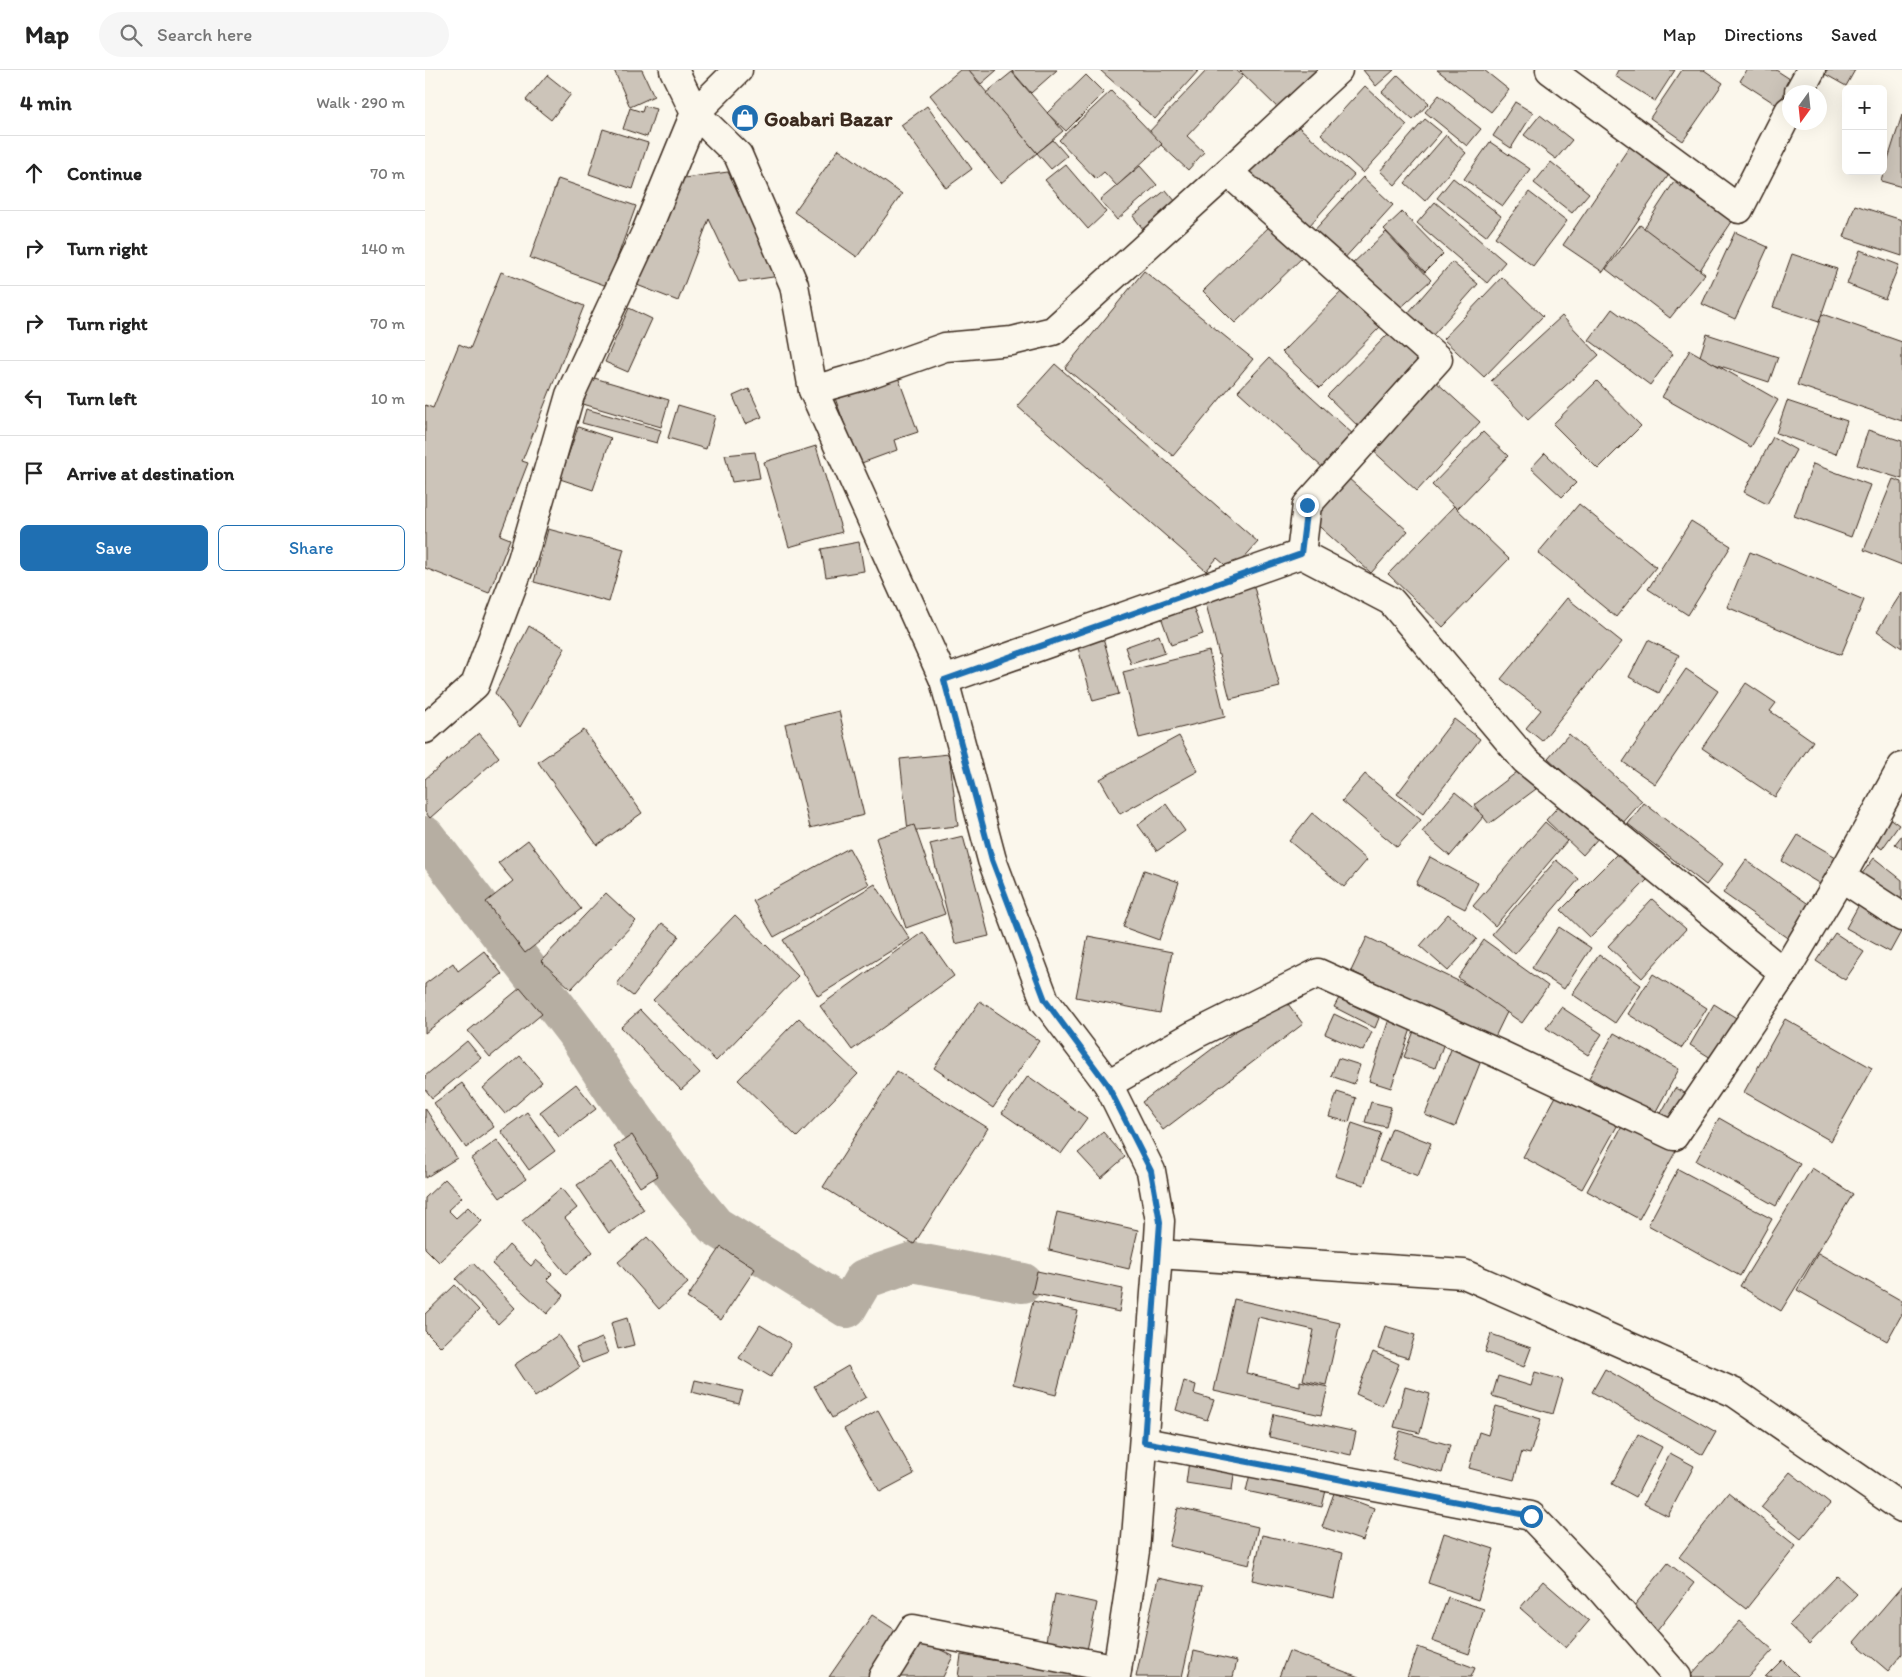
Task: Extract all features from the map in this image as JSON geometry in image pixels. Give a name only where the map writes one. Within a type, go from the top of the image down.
[{"type":"street","points":[[674,70],[695,113],[738,155],[794,285],[813,390],[944,680],[992,860],[1045,1000],[1107,1084],[1151,1171],[1160,1222],[1135,1551],[1117,1673],[913,1629],[883,1677]]},
{"type":"street","points":[[425,729],[475,684],[523,560],[570,394],[646,232],[695,113],[738,70]]},
{"type":"street","points":[[813,390],[866,375],[945,347],[1012,341],[1053,331],[1338,70]]},
{"type":"street","points":[[1550,70],[1739,209],[1782,125]]},
{"type":"street","points":[[1803,85],[1811,70]]},
{"type":"street","points":[[1228,172],[1438,359],[1307,505],[1301,554]]},
{"type":"street","points":[[944,680],[1301,554],[1391,601],[1525,760],[1784,973]]},
{"type":"street","points":[[1107,1084],[1194,1035],[1318,973],[1499,1054],[1674,1136],[1784,973],[1841,877],[1902,767]]},
{"type":"street","points":[[1841,877],[1902,917]]},
{"type":"street","points":[[1158,1254],[1464,1274],[1735,1393],[1902,1508]]},
{"type":"street","points":[[1144,1442],[1531,1516],[1598,1586],[1677,1677]]},
{"type":"building","points":[[614,70],[642,70],[654,96],[630,107]]},
{"type":"building","points":[[960,70],[968,70],[1037,153],[1001,183],[930,95]]},
{"type":"building","points":[[969,70],[997,70],[981,84]]},
{"type":"building","points":[[1011,70],[1057,70],[1031,93]]},
{"type":"building","points":[[1100,70],[1199,70],[1155,119]]},
{"type":"building","points":[[1207,70],[1236,70],[1243,76],[1187,136],[1204,152],[1188,170],[1148,133]]},
{"type":"building","points":[[1239,70],[1327,70],[1283,113]]},
{"type":"building","points":[[1363,70],[1394,70],[1376,86]]},
{"type":"building","points":[[1437,70],[1484,70],[1509,90],[1491,112]]},
{"type":"building","points":[[1618,70],[1675,70],[1655,101],[1615,76]]},
{"type":"building","points":[[1682,70],[1704,70],[1723,83],[1683,141],[1650,118]]},
{"type":"building","points":[[1747,70],[1776,70],[1793,81],[1790,85],[1782,85],[1782,98],[1777,105],[1740,81]]},
{"type":"building","points":[[1824,70],[1855,70],[1847,85],[1823,73]]},
{"type":"building","points":[[1012,72],[1063,131],[1037,153],[986,93]]},
{"type":"building","points":[[547,75],[571,94],[551,120],[526,100]]},
{"type":"building","points":[[1086,75],[1104,93],[1066,131],[1047,113]]},
{"type":"building","points":[[1398,75],[1429,103],[1413,120],[1382,92]]},
{"type":"building","points":[[1365,86],[1407,125],[1363,173],[1321,134]]},
{"type":"building","points":[[1111,91],[1162,144],[1117,186],[1104,172],[1096,179],[1059,140]]},
{"type":"building","points":[[1439,95],[1481,129],[1467,146],[1425,112]]},
{"type":"building","points":[[1515,102],[1533,113],[1511,148],[1493,136]]},
{"type":"building","points":[[644,106],[656,109],[647,137],[623,129],[630,108],[642,112]]},
{"type":"building","points":[[927,106],[972,169],[946,188],[901,125]]},
{"type":"building","points":[[1540,115],[1572,140],[1556,159],[1524,135]]},
{"type":"building","points":[[1902,115],[1902,187],[1881,181],[1883,175],[1887,175],[1887,162]]},
{"type":"building","points":[[1425,119],[1441,132],[1395,185],[1380,171]]},
{"type":"building","points":[[1293,122],[1354,175],[1302,234],[1241,180]]},
{"type":"building","points":[[603,129],[648,143],[633,189],[589,174]]},
{"type":"building","points":[[1446,135],[1466,153],[1425,201],[1405,183]]},
{"type":"building","points":[[1053,140],[1067,156],[1051,169],[1037,153]]},
{"type":"building","points":[[1490,142],[1530,169],[1503,206],[1464,179]]},
{"type":"building","points":[[1630,146],[1670,173],[1603,272],[1563,245]]},
{"type":"building","points":[[839,149],[902,194],[857,257],[794,212]]},
{"type":"building","points":[[1551,162],[1589,193],[1572,213],[1534,183]]},
{"type":"building","points":[[1065,164],[1106,212],[1088,229],[1045,180]]},
{"type":"building","points":[[1140,166],[1157,185],[1117,220],[1100,200]]},
{"type":"building","points":[[728,172],[780,276],[739,282],[709,219],[678,301],[637,285],[684,178]]},
{"type":"building","points":[[1363,177],[1393,205],[1342,261],[1311,234]]},
{"type":"building","points":[[1453,178],[1501,216],[1486,236],[1437,198]]},
{"type":"building","points":[[558,179],[636,206],[607,286],[530,258]]},
{"type":"building","points":[[1674,182],[1733,220],[1700,270],[1642,231]]},
{"type":"building","points":[[1166,190],[1176,202],[1143,229],[1133,216]]},
{"type":"building","points":[[1529,192],[1567,221],[1533,266],[1495,237]]},
{"type":"building","points":[[1435,202],[1505,262],[1487,283],[1417,223]]},
{"type":"building","points":[[1855,205],[1902,220],[1902,256],[1844,237]]},
{"type":"building","points":[[1402,212],[1443,254],[1425,272],[1384,229]]},
{"type":"building","points":[[1274,222],[1306,254],[1235,323],[1203,291]]},
{"type":"building","points":[[1640,225],[1705,274],[1670,318],[1606,269]]},
{"type":"building","points":[[1386,232],[1431,280],[1395,313],[1351,265]]},
{"type":"building","points":[[1735,232],[1768,247],[1735,319],[1702,304]]},
{"type":"building","points":[[1860,250],[1899,265],[1885,299],[1847,284]]},
{"type":"building","points":[[1792,254],[1837,269],[1819,322],[1773,307]]},
{"type":"building","points":[[1452,262],[1478,284],[1433,335],[1408,313]]},
{"type":"building","points":[[1144,271],[1253,359],[1173,456],[1065,368]]},
{"type":"building","points":[[501,272],[584,306],[522,461],[528,463],[500,535],[510,539],[489,593],[425,568],[425,405],[433,408],[459,344],[470,349]]},
{"type":"building","points":[[1502,277],[1543,316],[1484,377],[1443,339]]},
{"type":"building","points":[[1349,284],[1386,321],[1320,388],[1282,352]]},
{"type":"building","points":[[629,308],[652,319],[628,372],[605,362]]},
{"type":"building","points":[[1612,309],[1673,354],[1650,385],[1589,340]]},
{"type":"building","points":[[1822,314],[1902,342],[1902,421],[1797,385]]},
{"type":"building","points":[[1562,316],[1599,355],[1528,420],[1491,381]]},
{"type":"building","points":[[1394,328],[1430,363],[1363,431],[1327,396]]},
{"type":"building","points":[[1707,334],[1778,357],[1769,382],[1699,359]]},
{"type":"building","points":[[1690,350],[1778,400],[1751,447],[1662,397]]},
{"type":"building","points":[[1269,358],[1365,445],[1334,478],[1238,391]]},
{"type":"building","points":[[1055,364],[1258,542],[1232,571],[1217,558],[1206,571],[1017,406]]},
{"type":"building","points":[[591,377],[669,400],[661,427],[583,404]]},
{"type":"building","points":[[898,377],[918,432],[894,440],[897,450],[859,464],[832,390]]},
{"type":"building","points":[[1433,379],[1480,422],[1417,491],[1370,448]]},
{"type":"building","points":[[1597,381],[1641,426],[1598,469],[1553,424]]},
{"type":"building","points":[[749,389],[762,417],[745,424],[733,396]]},
{"type":"building","points":[[1787,401],[1847,421],[1836,454],[1776,433]]},
{"type":"building","points":[[678,405],[715,416],[706,449],[668,438]]},
{"type":"building","points":[[586,409],[661,430],[657,443],[582,423]]},
{"type":"building","points":[[578,427],[611,438],[593,490],[560,479]]},
{"type":"building","points":[[1868,430],[1902,441],[1902,479],[1857,465]]},
{"type":"building","points":[[1483,432],[1508,456],[1457,509],[1432,485]]},
{"type":"building","points":[[1773,437],[1796,450],[1767,504],[1744,492]]},
{"type":"building","points":[[816,446],[842,532],[789,547],[764,462]]},
{"type":"building","points":[[755,452],[760,478],[732,482],[725,455]]},
{"type":"building","points":[[1545,453],[1576,483],[1562,497],[1531,468]]},
{"type":"building","points":[[1813,464],[1870,485],[1851,537],[1794,516]]},
{"type":"building","points":[[1348,478],[1408,531],[1371,573],[1311,519]]},
{"type":"building","points":[[1893,479],[1902,482],[1902,565],[1864,550]]},
{"type":"building","points":[[1579,504],[1656,567],[1616,617],[1538,553]]},
{"type":"building","points":[[1454,506],[1509,559],[1443,627],[1388,574]]},
{"type":"building","points":[[1691,521],[1731,546],[1688,615],[1648,589]]},
{"type":"building","points":[[548,529],[624,549],[609,602],[534,582]]},
{"type":"building","points":[[859,542],[864,571],[826,577],[821,549]]},
{"type":"building","points":[[1750,552],[1864,600],[1841,655],[1727,607]]},
{"type":"building","points":[[1253,583],[1280,687],[1230,699],[1204,596]]},
{"type":"building","points":[[1902,592],[1902,648],[1877,631]]},
{"type":"building","points":[[1567,598],[1622,642],[1542,741],[1526,728],[1541,710],[1501,679]]},
{"type":"building","points":[[1192,604],[1203,634],[1171,645],[1160,614]]},
{"type":"building","points":[[529,626],[565,648],[520,727],[495,693]]},
{"type":"building","points":[[1102,634],[1119,694],[1093,701],[1076,641]]},
{"type":"building","points":[[1159,635],[1165,653],[1131,664],[1125,647]]},
{"type":"building","points":[[1648,640],[1679,655],[1659,693],[1629,677]]},
{"type":"building","points":[[1209,651],[1225,717],[1139,738],[1123,672]]},
{"type":"building","points":[[1686,669],[1718,691],[1655,784],[1623,762]]},
{"type":"building","points":[[1746,683],[1776,703],[1770,711],[1813,741],[1775,797],[1702,748]]},
{"type":"building","points":[[839,711],[864,815],[810,828],[785,724]]},
{"type":"building","points":[[1454,719],[1480,739],[1423,814],[1397,794]]},
{"type":"building","points":[[584,730],[642,813],[597,845],[538,762]]},
{"type":"building","points":[[479,733],[499,757],[430,818],[425,812],[425,779]]},
{"type":"building","points":[[1569,734],[1642,801],[1621,825],[1548,758]]},
{"type":"building","points":[[1179,736],[1198,771],[1120,814],[1100,779]]},
{"type":"building","points":[[949,754],[958,826],[908,831],[900,759]]},
{"type":"building","points":[[1521,769],[1536,789],[1489,824],[1474,805]]},
{"type":"building","points":[[1365,774],[1421,820],[1397,847],[1342,801]]},
{"type":"building","points":[[1455,792],[1484,816],[1450,856],[1422,832]]},
{"type":"building","points":[[1563,801],[1601,835],[1583,855],[1546,820]]},
{"type":"building","points":[[1644,803],[1723,864],[1706,885],[1628,824]]},
{"type":"building","points":[[1166,804],[1185,831],[1157,851],[1138,825]]},
{"type":"building","points":[[1312,813],[1367,860],[1344,887],[1289,841]]},
{"type":"building","points":[[1885,815],[1899,825],[1882,849],[1868,838]]},
{"type":"building","points":[[1545,822],[1567,841],[1495,926],[1473,906]]},
{"type":"building","points":[[914,825],[945,914],[906,928],[876,838]]},
{"type":"building","points":[[1798,835],[1836,857],[1820,884],[1782,861]]},
{"type":"building","points":[[1902,835],[1902,849],[1895,844]]},
{"type":"building","points":[[963,836],[989,936],[955,944],[930,844]]},
{"type":"building","points":[[528,840],[581,909],[525,953],[486,902],[513,881],[498,863]]},
{"type":"building","points":[[849,848],[869,884],[774,937],[753,901]]},
{"type":"building","points":[[1620,851],[1648,879],[1590,938],[1561,910]]},
{"type":"building","points":[[1430,857],[1478,883],[1465,909],[1416,884]]},
{"type":"building","points":[[1874,858],[1902,880],[1902,897],[1895,907],[1858,879]]},
{"type":"building","points":[[1556,860],[1579,879],[1515,954],[1492,934]]},
{"type":"building","points":[[1746,860],[1817,910],[1793,942],[1723,893]]},
{"type":"building","points":[[1144,870],[1179,882],[1159,940],[1123,927]]},
{"type":"building","points":[[875,884],[910,939],[818,996],[783,940]]},
{"type":"building","points":[[606,893],[636,921],[571,989],[541,961]]},
{"type":"building","points":[[1652,899],[1686,929],[1642,978],[1608,946]]},
{"type":"building","points":[[1861,901],[1902,930],[1890,952],[1846,928]]},
{"type":"building","points":[[1448,914],[1477,939],[1448,971],[1420,946]]},
{"type":"building","points":[[735,915],[798,976],[716,1061],[653,1000]]},
{"type":"building","points":[[662,923],[679,936],[633,996],[617,984]]},
{"type":"building","points":[[1559,927],[1591,948],[1564,989],[1532,968]]},
{"type":"building","points":[[923,932],[954,976],[852,1050],[820,1006]]},
{"type":"building","points":[[1835,933],[1864,952],[1845,980],[1816,961]]},
{"type":"building","points":[[1088,936],[1172,952],[1160,1013],[1076,997]]},
{"type":"building","points":[[1367,937],[1510,1006],[1494,1039],[1351,971]]},
{"type":"building","points":[[1484,940],[1548,986],[1522,1023],[1458,978]]},
{"type":"building","points":[[484,951],[502,974],[425,1033],[425,984],[453,963],[458,971]]},
{"type":"building","points":[[1599,955],[1641,985],[1615,1023],[1572,994]]},
{"type":"building","points":[[1653,974],[1707,1008],[1682,1048],[1628,1014]]},
{"type":"building","points":[[520,988],[542,1014],[490,1057],[468,1031]]},
{"type":"building","points":[[1282,996],[1303,1024],[1163,1130],[1142,1102]]},
{"type":"building","points":[[1339,998],[1379,1018],[1375,1028],[1334,1007]]},
{"type":"building","points":[[980,1001],[1039,1041],[993,1108],[934,1068]]},
{"type":"building","points":[[1714,1004],[1741,1021],[1716,1061],[1690,1045]]},
{"type":"building","points":[[1561,1007],[1602,1034],[1588,1055],[1546,1028]]},
{"type":"building","points":[[640,1010],[700,1073],[681,1090],[621,1027]]},
{"type":"building","points":[[1334,1014],[1372,1032],[1363,1051],[1325,1034]]},
{"type":"building","points":[[1390,1016],[1413,1023],[1391,1088],[1369,1081]]},
{"type":"building","points":[[799,1018],[858,1074],[797,1137],[738,1080]]},
{"type":"building","points":[[1785,1019],[1872,1068],[1831,1141],[1744,1092]]},
{"type":"building","points":[[1414,1031],[1444,1043],[1435,1068],[1404,1057]]},
{"type":"building","points":[[1614,1033],[1679,1069],[1655,1113],[1589,1078]]},
{"type":"building","points":[[467,1041],[481,1058],[432,1098],[425,1089],[425,1076]]},
{"type":"building","points":[[1454,1042],[1484,1053],[1455,1127],[1425,1115]]},
{"type":"building","points":[[520,1056],[542,1082],[505,1114],[483,1088]]},
{"type":"building","points":[[1338,1058],[1360,1065],[1354,1084],[1331,1076]]},
{"type":"building","points":[[897,1071],[988,1128],[914,1244],[823,1187]]},
{"type":"building","points":[[1028,1076],[1087,1118],[1061,1154],[1002,1113]]},
{"type":"building","points":[[462,1083],[494,1127],[466,1148],[434,1103]]},
{"type":"building","points":[[576,1084],[596,1109],[559,1137],[540,1112]]},
{"type":"building","points":[[1561,1087],[1621,1119],[1582,1189],[1523,1157]]},
{"type":"building","points":[[1675,1088],[1689,1095],[1673,1125],[1659,1117]]},
{"type":"building","points":[[1337,1092],[1356,1098],[1349,1122],[1329,1117]]},
{"type":"building","points":[[1371,1102],[1391,1107],[1386,1127],[1365,1122]]},
{"type":"building","points":[[425,1108],[457,1158],[425,1178]]},
{"type":"building","points":[[527,1112],[555,1151],[529,1170],[501,1131]]},
{"type":"building","points":[[1719,1118],[1800,1164],[1776,1206],[1696,1161]]},
{"type":"building","points":[[1626,1119],[1678,1147],[1639,1219],[1587,1191]]},
{"type":"building","points":[[1352,1123],[1381,1133],[1364,1185],[1335,1176]]},
{"type":"building","points":[[1392,1128],[1431,1143],[1418,1176],[1379,1161]]},
{"type":"building","points":[[1103,1132],[1125,1157],[1101,1178],[1078,1153]]},
{"type":"building","points":[[632,1135],[658,1176],[640,1187],[614,1147]]},
{"type":"building","points":[[497,1140],[526,1179],[500,1198],[471,1159]]},
{"type":"building","points":[[612,1162],[644,1210],[609,1233],[577,1185]]},
{"type":"building","points":[[1812,1168],[1853,1194],[1781,1311],[1740,1286]]},
{"type":"building","points":[[1678,1169],[1772,1219],[1740,1276],[1648,1225]]},
{"type":"building","points":[[445,1179],[462,1197],[448,1210],[456,1218],[468,1207],[482,1221],[439,1262],[425,1248],[425,1198]]},
{"type":"building","points":[[561,1188],[577,1208],[565,1218],[593,1252],[566,1274],[522,1221]]},
{"type":"building","points":[[1057,1212],[1138,1230],[1129,1269],[1049,1250]]},
{"type":"building","points":[[647,1237],[688,1283],[659,1309],[618,1262]]},
{"type":"building","points":[[509,1245],[531,1266],[536,1260],[552,1274],[547,1279],[564,1295],[547,1314],[492,1264]]},
{"type":"building","points":[[721,1247],[755,1269],[721,1320],[687,1298]]},
{"type":"building","points":[[1818,1253],[1902,1301],[1902,1314],[1887,1341],[1797,1290]]},
{"type":"building","points":[[473,1263],[515,1308],[498,1324],[456,1279]]},
{"type":"building","points":[[1037,1271],[1123,1289],[1119,1312],[1032,1293]]},
{"type":"building","points":[[455,1285],[479,1310],[441,1347],[425,1331],[425,1314]]},
{"type":"building","points":[[1234,1299],[1340,1323],[1326,1385],[1303,1380],[1314,1330],[1258,1317],[1246,1373],[1300,1386],[1300,1381],[1328,1387],[1321,1415],[1214,1391]]},
{"type":"building","points":[[1033,1301],[1078,1311],[1056,1395],[1013,1384]]},
{"type":"building","points":[[627,1318],[634,1345],[618,1349],[611,1323]]},
{"type":"building","points":[[760,1325],[791,1344],[771,1377],[739,1358]]},
{"type":"building","points":[[1385,1326],[1415,1335],[1408,1358],[1378,1349]]},
{"type":"building","points":[[1491,1334],[1531,1348],[1524,1367],[1485,1352]]},
{"type":"building","points":[[558,1335],[580,1367],[535,1397],[514,1365]]},
{"type":"building","points":[[602,1338],[608,1353],[582,1363],[576,1348]]},
{"type":"building","points":[[1373,1352],[1399,1364],[1382,1406],[1356,1394]]},
{"type":"building","points":[[848,1366],[866,1397],[832,1418],[814,1386]]},
{"type":"building","points":[[1605,1369],[1716,1432],[1703,1455],[1592,1392]]},
{"type":"building","points":[[1535,1372],[1563,1380],[1553,1414],[1492,1396],[1498,1376],[1531,1386]]},
{"type":"building","points":[[695,1380],[743,1391],[739,1404],[692,1392]]},
{"type":"building","points":[[1184,1381],[1196,1385],[1194,1394],[1214,1400],[1207,1420],[1176,1410]]},
{"type":"building","points":[[1405,1387],[1430,1394],[1420,1433],[1394,1427]]},
{"type":"building","points":[[1496,1406],[1541,1419],[1530,1454],[1522,1452],[1514,1480],[1469,1468],[1479,1432],[1488,1435]]},
{"type":"building","points":[[878,1410],[914,1474],[880,1492],[844,1429]]},
{"type":"building","points":[[1274,1414],[1356,1432],[1351,1455],[1269,1437]]},
{"type":"building","points":[[1400,1431],[1450,1445],[1442,1473],[1392,1459]]},
{"type":"building","points":[[1638,1434],[1662,1447],[1636,1497],[1612,1484]]},
{"type":"building","points":[[1670,1453],[1694,1466],[1668,1516],[1644,1504]]},
{"type":"building","points":[[1189,1461],[1235,1467],[1232,1490],[1186,1483]]},
{"type":"building","points":[[1251,1470],[1327,1486],[1322,1507],[1246,1491]]},
{"type":"building","points":[[1790,1472],[1830,1504],[1801,1539],[1761,1507]]},
{"type":"building","points":[[1334,1493],[1374,1508],[1363,1541],[1322,1527]]},
{"type":"building","points":[[1729,1493],[1796,1546],[1746,1609],[1679,1557]]},
{"type":"building","points":[[1178,1508],[1258,1527],[1249,1565],[1169,1546]]},
{"type":"building","points":[[1444,1533],[1494,1549],[1478,1600],[1428,1583]]},
{"type":"building","points":[[1262,1535],[1343,1553],[1334,1598],[1252,1580]]},
{"type":"building","points":[[1668,1563],[1694,1583],[1657,1631],[1630,1611]]},
{"type":"building","points":[[1837,1576],[1857,1594],[1809,1644],[1789,1625]]},
{"type":"building","points":[[1158,1578],[1202,1587],[1182,1677],[1136,1677]]},
{"type":"building","points":[[1543,1581],[1589,1621],[1566,1648],[1520,1608]]},
{"type":"building","points":[[1902,1586],[1902,1654],[1888,1671],[1854,1642]]},
{"type":"building","points":[[1055,1594],[1097,1603],[1087,1650],[1046,1641]]},
{"type":"building","points":[[1448,1597],[1484,1609],[1469,1654],[1432,1641]]},
{"type":"building","points":[[872,1615],[900,1633],[869,1677],[829,1677]]},
{"type":"building","points":[[1740,1621],[1773,1650],[1748,1677],[1691,1677],[1690,1676]]},
{"type":"building","points":[[915,1637],[953,1656],[943,1677],[895,1677]]},
{"type":"building","points":[[1418,1647],[1475,1668],[1471,1677],[1407,1677]]},
{"type":"building","points":[[1194,1651],[1237,1661],[1233,1677],[1188,1677]]},
{"type":"building","points":[[1289,1651],[1359,1677],[1279,1677]]},
{"type":"building","points":[[961,1655],[1095,1677],[958,1677]]},
{"type":"building","points":[[1782,1660],[1799,1677],[1765,1677]]},
{"type":"waterway","points":[[425,836],[578,1035],[615,1092],[683,1187],[715,1226],[847,1308],[864,1279],[913,1262],[1023,1283]]},
{"type":"place","name":"Goabari Bazar","points":[[745,118]]},
{"type":"route","points":[[1307,505],[1301,554],[944,680],[992,860],[1045,1000],[1107,1084],[1151,1171],[1160,1222],[1144,1442],[1531,1516]]}]
